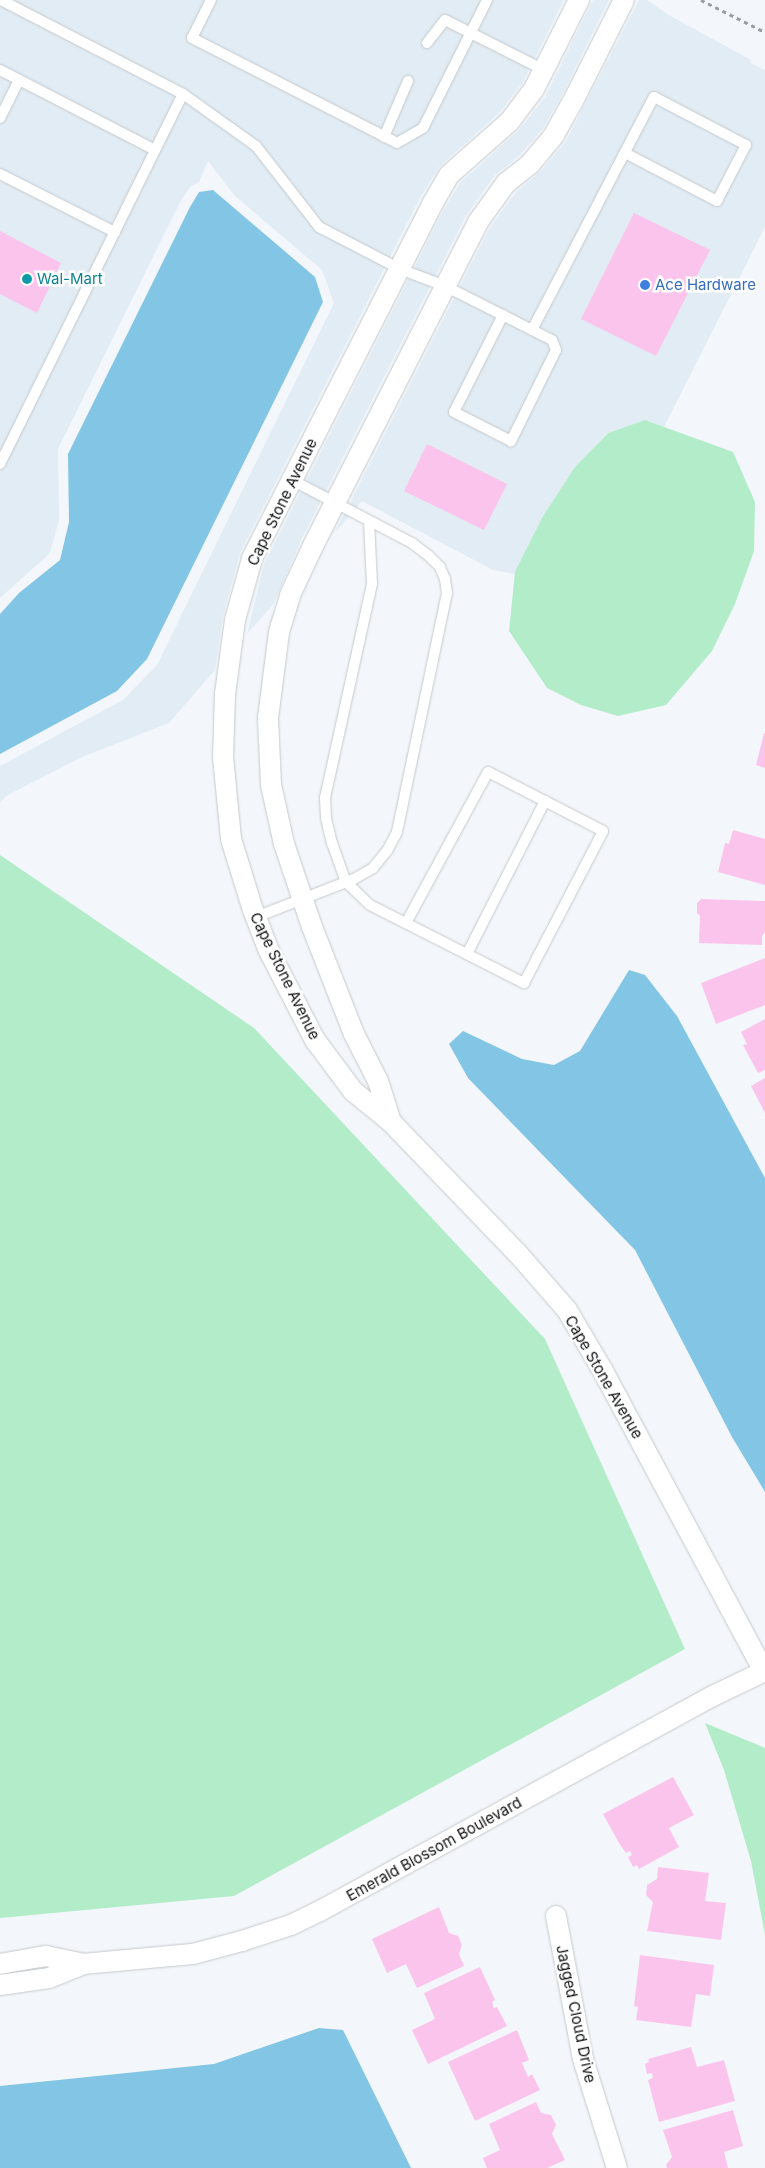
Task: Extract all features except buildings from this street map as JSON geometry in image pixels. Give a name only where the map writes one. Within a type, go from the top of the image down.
[{"type":"street","name":"Cape Stone Avenue","points":[[579,0],[534,89],[510,121],[449,175],[252,559],[236,620],[225,694],[223,757],[232,839],[256,918],[269,951],[315,1040],[353,1091],[391,1122],[519,1255],[567,1310],[603,1371],[764,1671]]},
{"type":"street","name":"Cape Stone Avenue","points":[[391,1122],[378,1081],[354,1034],[303,898],[284,844],[270,785],[268,718],[278,632],[290,595],[334,503],[478,222],[506,183],[530,164],[554,135],[624,0]]},
{"type":"street","name":"Emerald Blossom Boulevard","points":[[0,1985],[49,1978],[83,1964],[193,1954],[242,1941],[290,1925],[320,1911],[713,1696],[764,1671]]},
{"type":"street","name":"Jagged Cloud Drive","points":[[556,1916],[583,2059],[617,2168]]},
{"type":"street","name":"Emerald Blossom Boulevard","points":[[0,1964],[46,1956],[83,1964]]},
{"type":"lane","points":[[2,0],[183,94],[256,146],[319,227],[400,269],[445,286],[503,315],[552,340],[556,350],[511,441],[454,412],[503,315]]},
{"type":"lane","points":[[211,0],[192,38],[397,143],[423,128],[487,0]]},
{"type":"lane","points":[[426,43],[445,20],[544,70]]},
{"type":"lane","points":[[0,70],[155,150]]},
{"type":"lane","points":[[0,118],[19,80]]},
{"type":"lane","points":[[384,137],[408,81]]},
{"type":"lane","points":[[0,464],[183,94]]},
{"type":"lane","points":[[532,330],[654,97],[746,145],[717,201],[625,153]]},
{"type":"lane","points":[[0,174],[115,232]]},
{"type":"lane","points":[[256,918],[346,882],[373,868],[387,851],[397,832],[447,593],[446,579],[440,567],[412,543],[292,480]]},
{"type":"lane","points":[[369,521],[372,584],[325,798],[326,818],[332,843],[346,882],[370,905],[524,983],[603,831],[488,772],[406,923]]},
{"type":"lane","points":[[468,954],[545,801]]},
{"type":"path","points":[[701,0],[765,32]]},
{"type":"shaded area","points":[[0,0],[564,0],[523,82],[500,112],[439,167],[420,198],[240,553],[223,616],[215,670],[169,723],[82,757],[6,796],[0,803],[0,766],[123,700],[157,665],[334,303],[322,270],[235,196],[208,161],[199,182],[190,187],[180,202],[58,449],[59,520],[50,553],[0,598]]},
{"type":"shaded area","points":[[593,0],[609,0],[561,97],[543,128],[520,155],[494,176],[466,216],[302,538],[274,603],[247,634],[264,564],[443,211],[460,183],[519,130],[545,97]]},
{"type":"shaded area","points":[[639,0],[647,0],[667,14],[751,60],[750,63],[765,70],[765,227],[664,427],[645,420],[607,433],[575,467],[543,516],[515,574],[493,570],[362,501],[334,534],[489,229],[516,192],[540,172],[566,141]]},
{"type":"green space","points":[[645,420],[733,452],[755,502],[754,551],[735,604],[712,651],[666,705],[618,716],[581,705],[547,688],[509,631],[515,572],[543,516],[575,467],[608,433]]},
{"type":"green space","points":[[0,855],[254,1028],[545,1339],[685,1649],[234,1896],[0,1918]]},
{"type":"green space","points":[[705,1723],[765,1748],[765,1935],[751,1861],[724,1770]]},
{"type":"water","points":[[213,190],[315,277],[323,302],[147,659],[117,691],[0,754],[0,614],[19,593],[60,560],[69,522],[68,454],[190,207],[199,192]]},
{"type":"water","points":[[629,970],[645,975],[677,1016],[765,1178],[765,1492],[732,1437],[635,1250],[468,1078],[449,1044],[463,1031],[522,1059],[554,1065],[580,1051]]},
{"type":"water","points":[[319,2028],[343,2030],[411,2168],[0,2168],[0,2086],[214,2064]]},
{"type":"place","name":"Wal-Mart","points":[[27,279]]},
{"type":"place","name":"Ace Hardware","points":[[645,285]]}]
